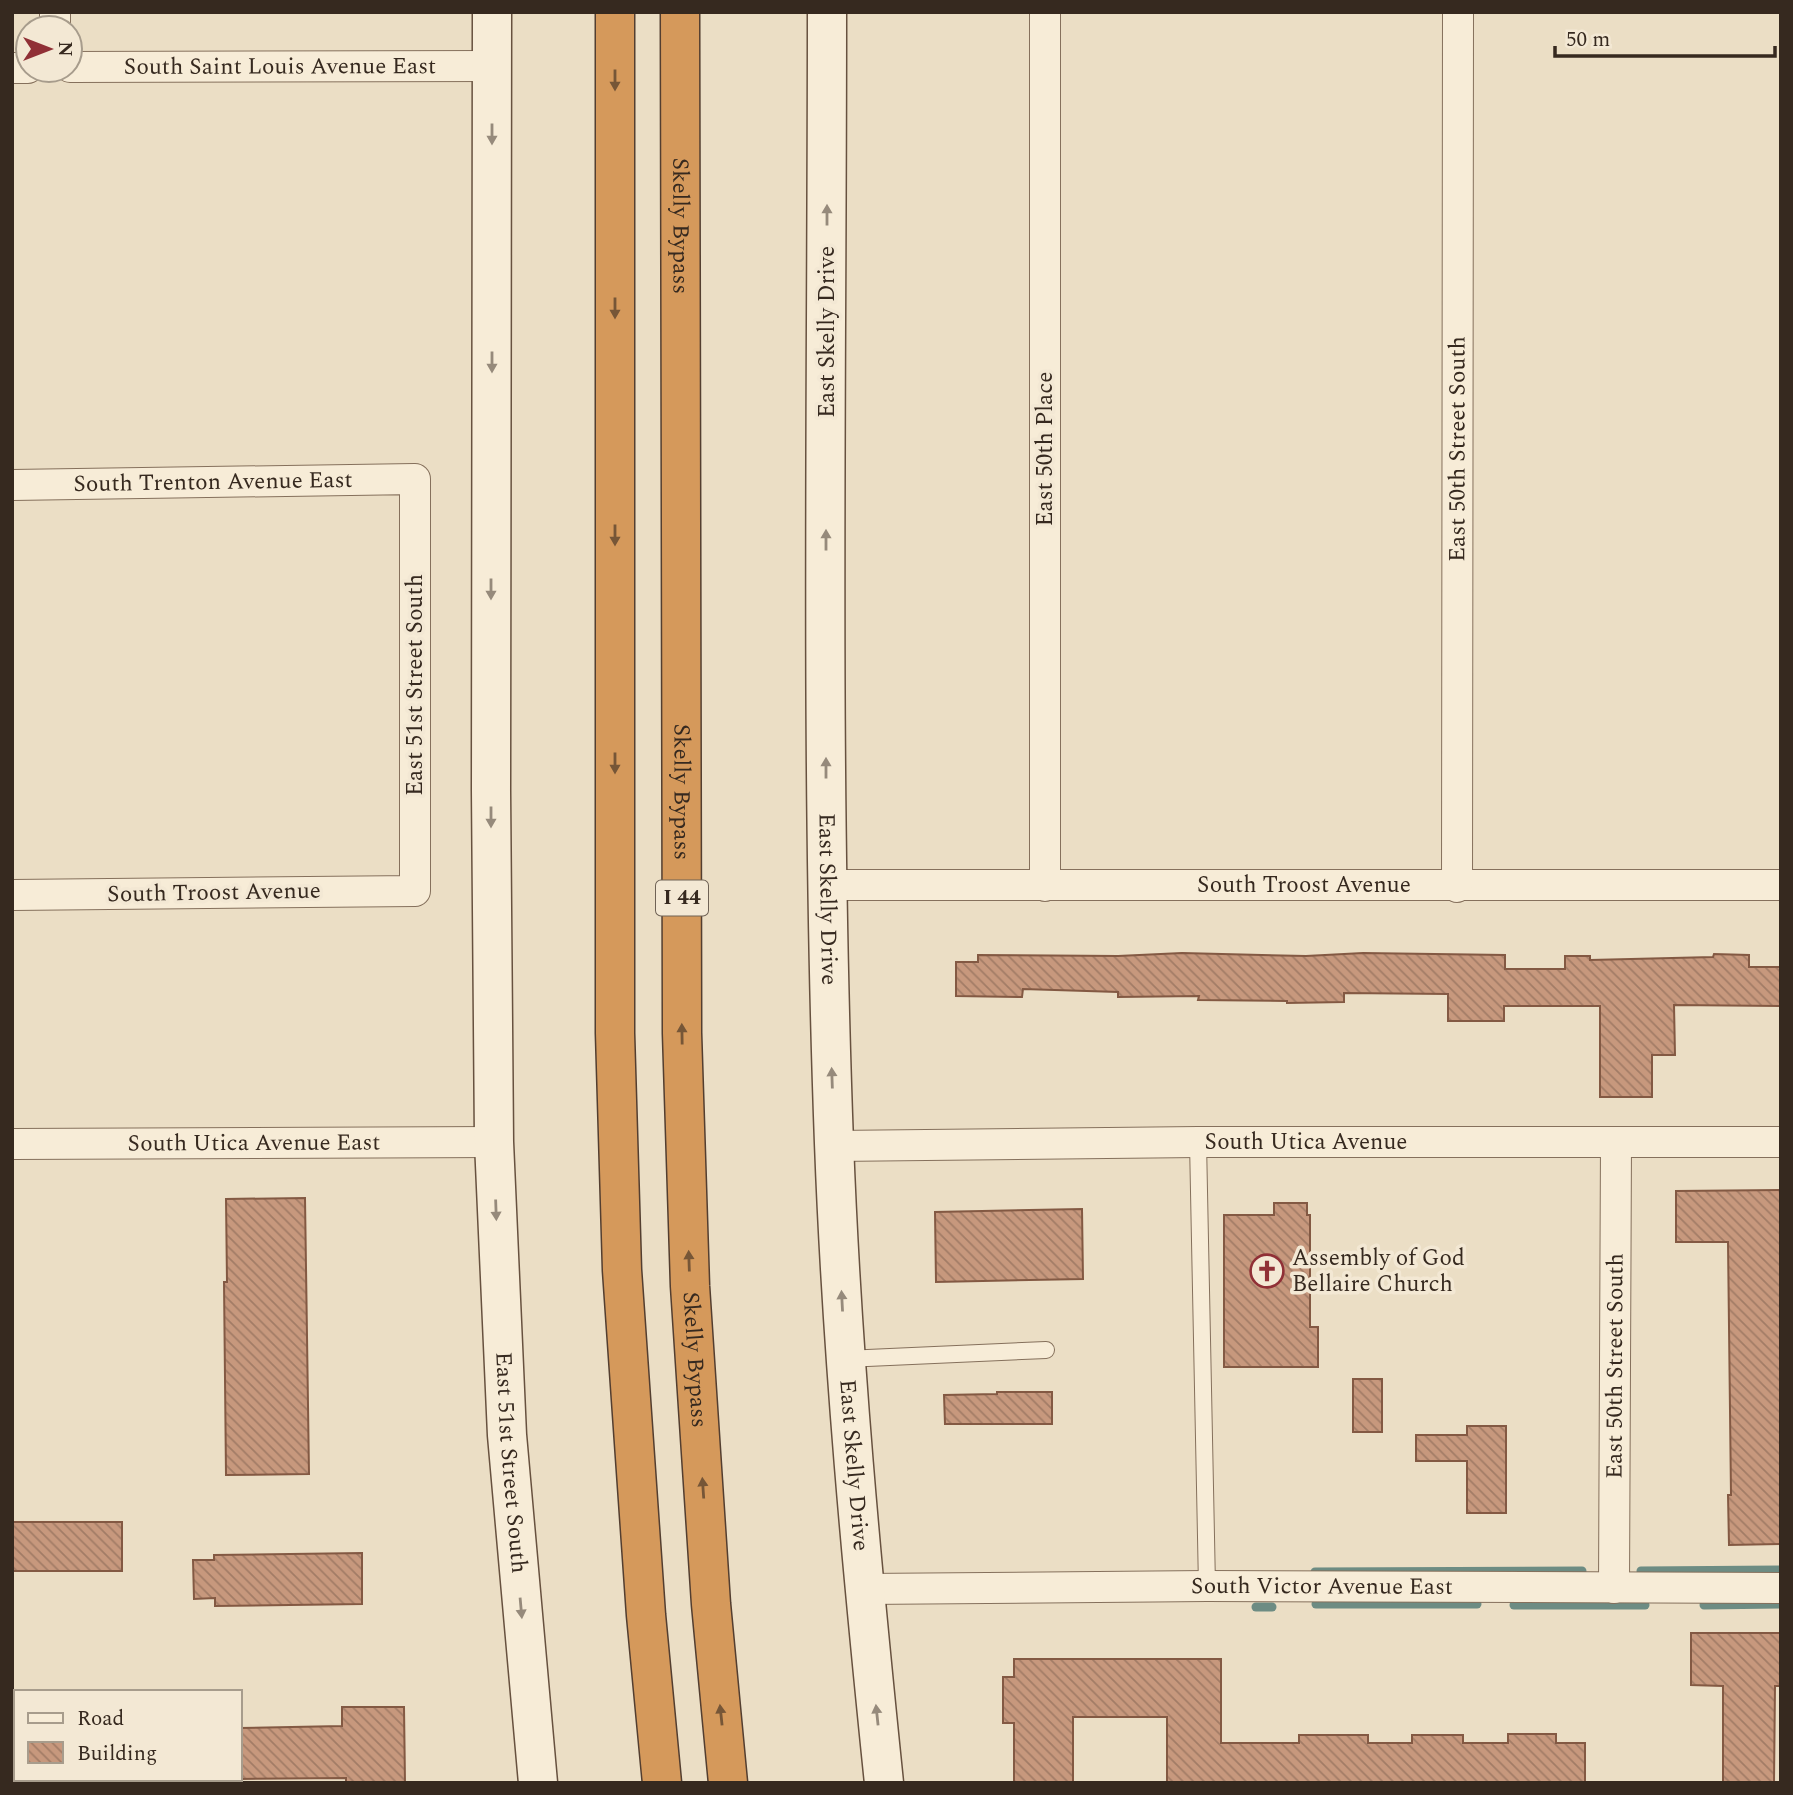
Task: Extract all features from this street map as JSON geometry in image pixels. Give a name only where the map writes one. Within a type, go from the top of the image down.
[{"type":"highway","points":[[615,12],[615,1046],[622,1270],[646,1615],[662,1783]]},
{"type":"highway","name":"Skelly Bypass","points":[[680,12],[682,1047],[690,1286],[711,1604],[729,1783]]},
{"type":"main road","points":[[492,12],[491,791],[494,1142]]},
{"type":"main road","name":"East Skelly Drive","points":[[827,12],[826,885],[834,1146],[845,1359],[864,1589],[884,1783]]},
{"type":"main road","name":"East 51st Street South","points":[[494,1142],[507,1435],[538,1783]]},
{"type":"street","name":"East 50th Place","points":[[1045,12],[1045,886]]},
{"type":"street","name":"East 50th Street South","points":[[1457,887],[1458,12]]},
{"type":"street","name":"South Saint Louis Avenue East","points":[[84,67],[492,66]]},
{"type":"street","name":"South Trenton Avenue East","points":[[12,485],[415,480]]},
{"type":"street","name":"East 51st Street South","points":[[415,480],[415,891]]},
{"type":"street","name":"South Troost Avenue","points":[[826,885],[1781,885]]},
{"type":"street","name":"South Troost Avenue","points":[[12,895],[415,891]]},
{"type":"street","name":"South Utica Avenue East","points":[[12,1144],[494,1142]]},
{"type":"street","name":"South Utica Avenue","points":[[834,1146],[1198,1142],[1781,1142]]},
{"type":"street","name":"East 50th Street South","points":[[1614,1588],[1616,1143]]},
{"type":"street","name":"South Victor Avenue East","points":[[864,1589],[1207,1586],[1781,1588]]},
{"type":"lane","points":[[1198,1142],[1207,1586]]},
{"type":"lane","points":[[845,1359],[1046,1350]]},
{"type":"building","points":[[1182,953],[1306,956],[1363,953],[1505,955],[1505,969],[1565,969],[1565,956],[1590,956],[1590,960],[1749,955],[1749,967],[1781,967],[1781,1006],[1674,1005],[1675,1055],[1652,1055],[1652,1097],[1600,1097],[1600,1006],[1504,1006],[1504,1021],[1448,1021],[1448,994],[1344,993],[1344,1002],[1287,1003],[1198,1000],[1199,996],[1118,997],[1118,992],[1023,989],[1022,997],[956,996],[956,962],[978,962],[978,955],[1118,956]]},
{"type":"building","points":[[1781,1190],[1781,1544],[1729,1545],[1728,1495],[1731,1495],[1728,1242],[1676,1242],[1676,1191]]},
{"type":"building","points":[[305,1198],[309,1474],[226,1475],[226,1199]]},
{"type":"building","name":"Assembly of God Bellaire Church","points":[[1274,1203],[1307,1203],[1307,1215],[1310,1215],[1310,1327],[1318,1327],[1318,1367],[1224,1367],[1224,1215],[1274,1215]]},
{"type":"building","points":[[1082,1209],[1083,1279],[936,1282],[935,1212]]},
{"type":"building","points":[[1353,1379],[1382,1379],[1382,1432],[1353,1432]]},
{"type":"building","points":[[1052,1392],[1052,1424],[945,1424],[944,1395]]},
{"type":"building","points":[[1467,1426],[1506,1426],[1506,1513],[1467,1513],[1467,1461],[1416,1461],[1416,1435],[1467,1435]]},
{"type":"building","points":[[12,1522],[122,1522],[122,1571],[12,1571]]},
{"type":"building","points":[[362,1553],[362,1604],[215,1606],[215,1598],[194,1599],[193,1560],[214,1560],[214,1555]]},
{"type":"building","points":[[1691,1633],[1781,1633],[1781,1686],[1775,1686],[1774,1783],[1723,1783],[1723,1686],[1691,1685]]},
{"type":"building","points":[[1014,1659],[1221,1659],[1221,1743],[1299,1743],[1299,1735],[1368,1735],[1368,1743],[1412,1743],[1412,1735],[1463,1735],[1463,1743],[1508,1743],[1508,1734],[1556,1734],[1556,1743],[1585,1743],[1585,1783],[1167,1783],[1167,1717],[1073,1717],[1073,1783],[1014,1783],[1014,1723],[1003,1723],[1003,1677],[1014,1677]]},
{"type":"building","points":[[342,1707],[404,1707],[405,1783],[346,1783],[346,1778],[242,1779],[242,1728],[342,1726]]},
{"type":"waterway","points":[[1641,1571],[1781,1570]]},
{"type":"waterway","points":[[1315,1572],[1582,1571]]},
{"type":"waterway","points":[[1316,1604],[1477,1604]]},
{"type":"waterway","points":[[1704,1605],[1781,1604]]},
{"type":"waterway","points":[[1514,1605],[1645,1605]]},
{"type":"waterway","points":[[1256,1607],[1272,1607]]},
{"type":"place","name":"Assembly of God Bellaire Church","points":[[1267,1271]]}]
